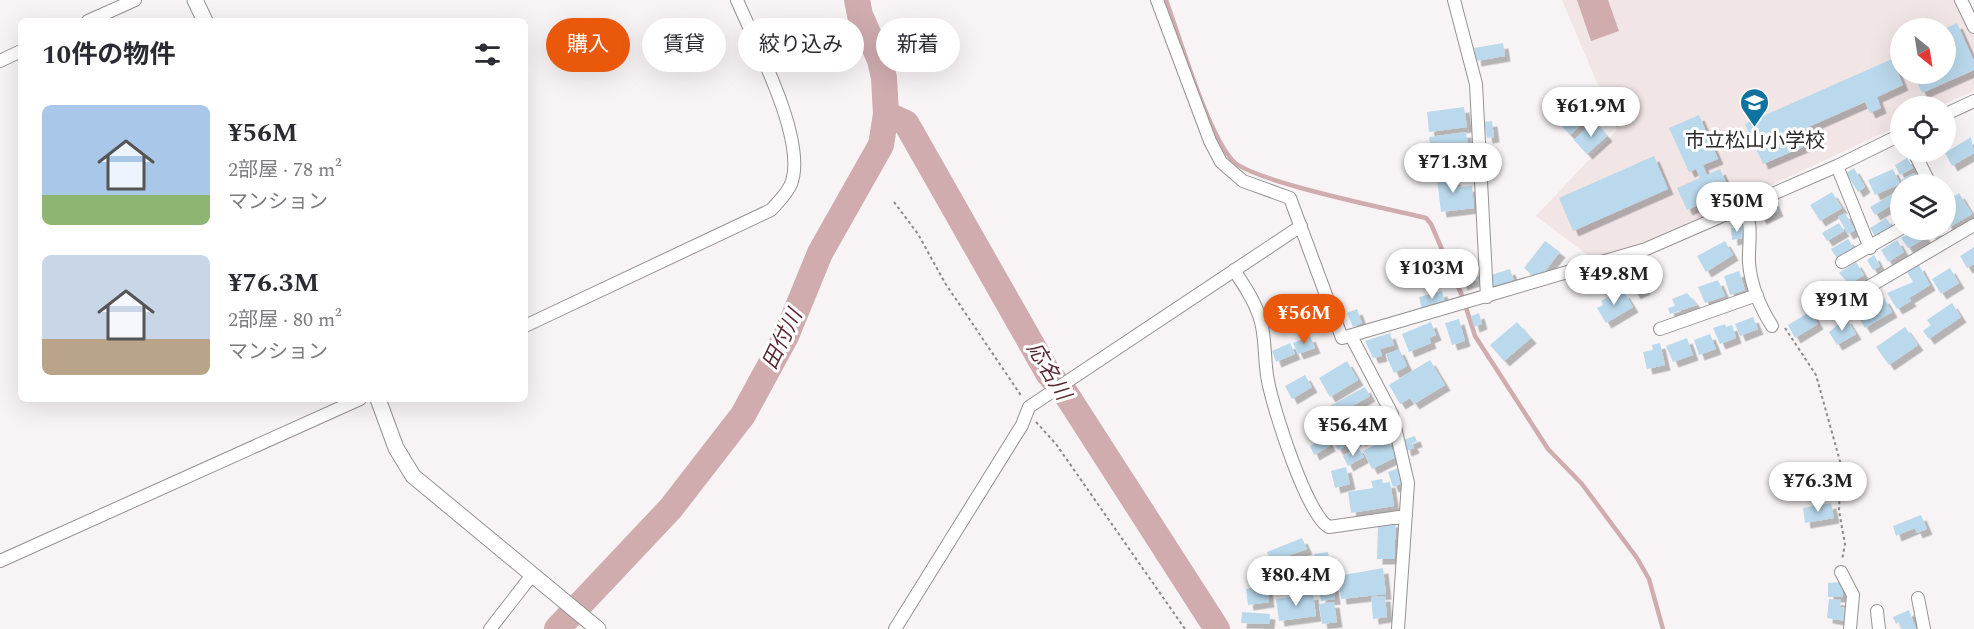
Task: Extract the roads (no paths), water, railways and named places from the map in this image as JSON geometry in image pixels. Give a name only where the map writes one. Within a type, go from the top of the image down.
[{"type":"street","points":[[95,18],[135,0]]},
{"type":"street","points":[[195,0],[204,18]]},
{"type":"street","points":[[528,325],[771,210],[791,184],[795,152],[789,125],[737,0]]},
{"type":"street","points":[[1157,0],[1210,141],[1221,162],[1243,181],[1290,198],[1342,338],[1646,249],[1837,166],[1890,140]]},
{"type":"street","points":[[1454,0],[1476,84],[1487,297]]},
{"type":"street","points":[[1961,0],[1974,27]]},
{"type":"street","points":[[0,61],[18,52]]},
{"type":"street","points":[[1956,109],[1974,101]]},
{"type":"street","points":[[1837,166],[1870,248]]},
{"type":"street","points":[[1743,207],[1749,216],[1749,263],[1756,295],[1771,325]]},
{"type":"street","points":[[1848,299],[1974,225]]},
{"type":"street","points":[[895,629],[1022,424],[1029,407],[1082,374],[1300,226]]},
{"type":"street","points":[[1842,262],[1890,235]]},
{"type":"street","points":[[1234,270],[1252,297],[1262,324],[1267,380],[1274,408],[1315,513],[1329,527],[1406,516]]},
{"type":"street","points":[[1660,329],[1756,295]]},
{"type":"street","points":[[1351,336],[1392,414],[1408,483],[1398,629]]},
{"type":"street","points":[[0,561],[353,402]]},
{"type":"street","points":[[379,402],[396,448],[413,476],[598,629]]},
{"type":"street","points":[[1841,572],[1852,595],[1850,629]]},
{"type":"street","points":[[490,629],[532,575]]},
{"type":"street","points":[[1918,598],[1924,629]]},
{"type":"street","points":[[1877,611],[1880,629]]},
{"type":"waterway","name":"田付川","points":[[557,629],[671,508],[743,415],[786,336],[820,253],[881,145],[886,114],[884,78],[880,60],[860,15],[857,0]]},
{"type":"waterway","points":[[1166,0],[1205,109],[1214,130],[1233,161],[1267,178],[1426,218],[1431,224],[1463,298],[1475,336],[1548,449],[1582,484],[1637,558],[1649,579],[1663,629]]},
{"type":"waterway","name":"応名川","points":[[886,114],[906,123],[1048,373],[1066,394],[1217,629]]},
{"type":"place","name":"市立松山小学校","points":[[1755,128]]}]
